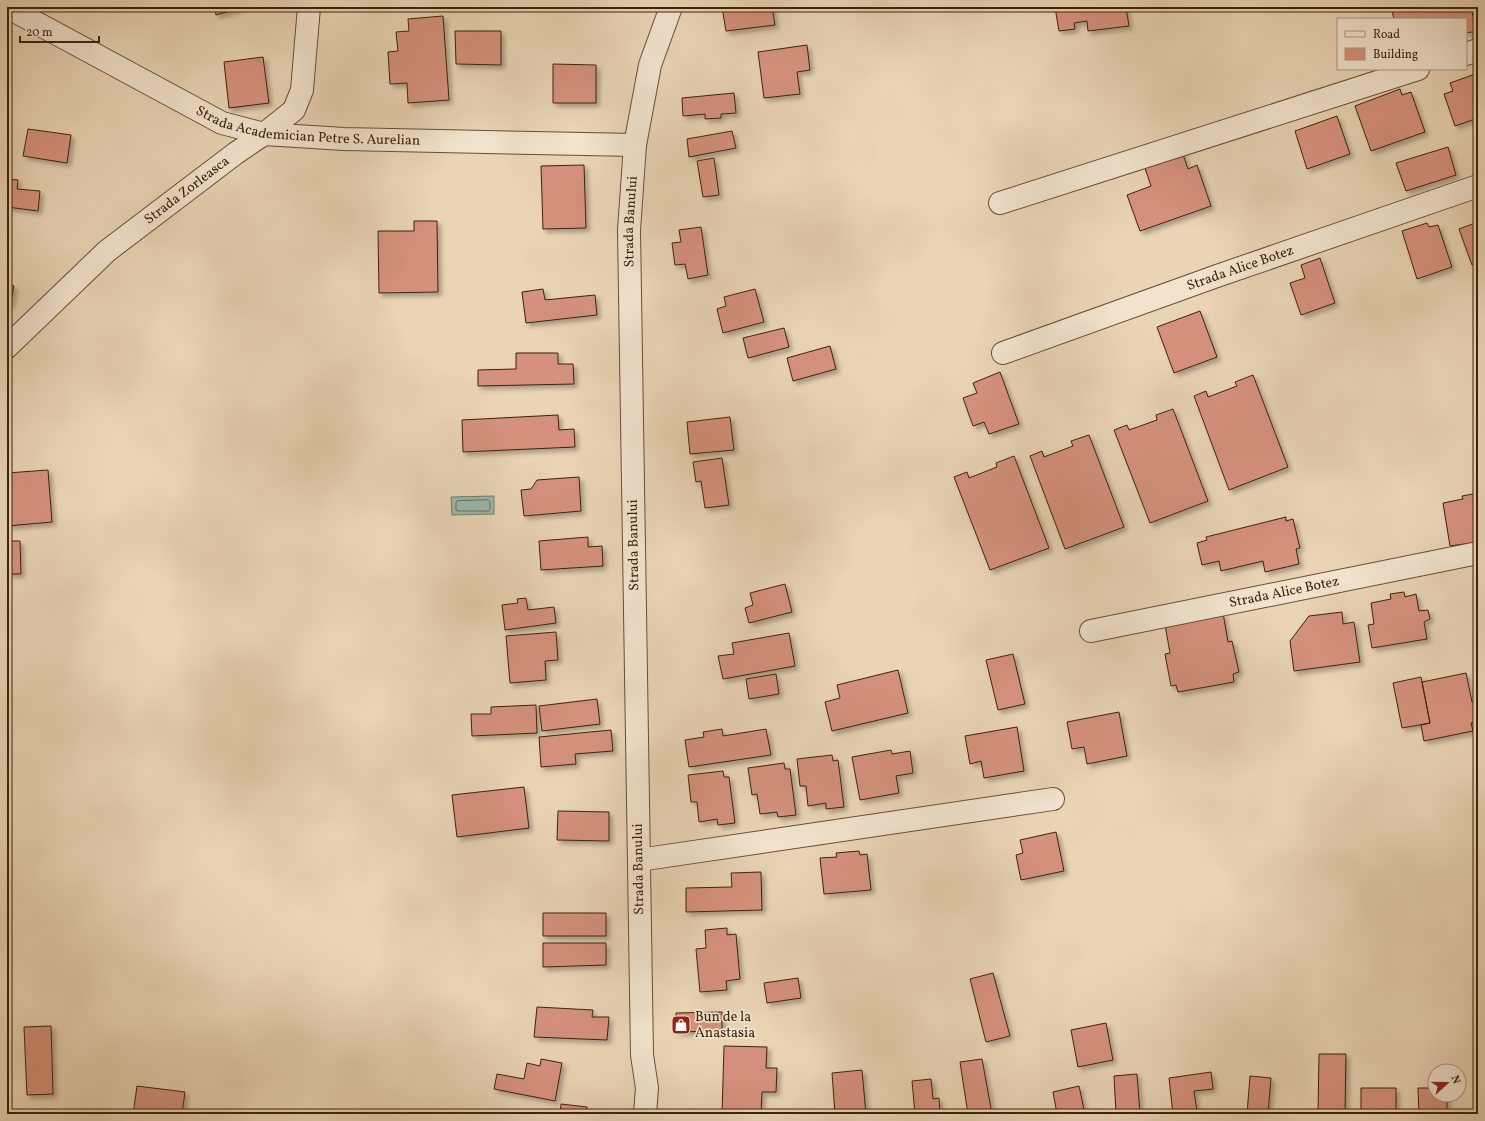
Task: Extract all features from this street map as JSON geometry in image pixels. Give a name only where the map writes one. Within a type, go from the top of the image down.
[{"type":"street","name":"Strada Academician Petre S. Aurelian","points":[[8,7],[222,123],[264,134],[344,139],[635,145]]},
{"type":"street","name":"Strada Zorleasca","points":[[7,347],[107,251],[294,110],[302,90],[309,7]]},
{"type":"street","name":"Strada Banului","points":[[645,1114],[647,1088],[642,1055],[629,230],[635,145],[650,65],[671,7]]},
{"type":"street","points":[[1467,54],[1478,50]]},
{"type":"street","points":[[1000,203],[1415,70]]},
{"type":"street","name":"Strada Alice Botez","points":[[1003,353],[1224,273],[1478,186]]},
{"type":"street","name":"Strada Alice Botez","points":[[1091,631],[1478,553]]},
{"type":"street","points":[[639,860],[1053,799]]},
{"type":"street","name":"Strada Banului","points":[[647,1088],[659,1114]]},
{"type":"water","points":[[494,496],[494,514],[452,515],[451,497]]},
{"type":"building","points":[[214,7],[243,7],[216,15]]},
{"type":"building","points":[[722,7],[772,7],[775,25],[726,31]]},
{"type":"building","points":[[1055,7],[1126,7],[1129,26],[1088,31],[1087,21],[1074,23],[1075,29],[1059,31]]},
{"type":"building","points":[[1391,7],[1453,7],[1454,12],[1471,8],[1477,31],[1467,33],[1467,18],[1394,18]]},
{"type":"building","points":[[443,16],[449,100],[408,103],[407,83],[390,84],[388,52],[398,51],[396,32],[409,31],[408,19]]},
{"type":"building","points":[[455,31],[501,31],[501,65],[456,64]]},
{"type":"building","points":[[807,45],[810,70],[797,72],[800,94],[764,98],[758,52]]},
{"type":"building","points":[[263,57],[269,103],[229,108],[224,62]]},
{"type":"building","points":[[553,64],[596,65],[596,103],[553,103]]},
{"type":"building","points":[[1478,73],[1478,118],[1455,126],[1444,94],[1453,91],[1450,83]]},
{"type":"building","points":[[1400,89],[1402,95],[1411,92],[1425,132],[1371,151],[1355,106]]},
{"type":"building","points":[[734,93],[736,113],[721,114],[721,118],[705,119],[705,114],[683,116],[682,98]]},
{"type":"building","points":[[1337,116],[1350,154],[1307,169],[1295,131]]},
{"type":"building","points":[[28,129],[71,135],[67,163],[23,156]]},
{"type":"building","points":[[732,131],[736,148],[689,157],[687,139]]},
{"type":"building","points":[[1448,147],[1456,175],[1406,191],[1396,163]]},
{"type":"building","points":[[1181,149],[1188,169],[1197,165],[1211,206],[1140,231],[1127,195],[1151,186],[1143,162]]},
{"type":"building","points":[[714,158],[719,195],[703,197],[697,161]]},
{"type":"building","points":[[584,165],[586,228],[543,229],[541,166]]},
{"type":"building","points":[[7,179],[18,180],[17,189],[40,191],[38,211],[7,207]]},
{"type":"building","points":[[414,221],[437,221],[438,292],[379,293],[378,231],[414,231]]},
{"type":"building","points":[[1478,222],[1478,263],[1472,265],[1459,229]]},
{"type":"building","points":[[1427,223],[1429,227],[1438,225],[1452,267],[1417,279],[1402,231]]},
{"type":"building","points":[[701,227],[708,275],[688,279],[685,264],[675,265],[672,243],[681,242],[679,230]]},
{"type":"building","points":[[1320,258],[1335,303],[1301,315],[1290,283],[1305,278],[1301,265]]},
{"type":"building","points":[[7,284],[14,286],[10,306],[7,306]]},
{"type":"building","points":[[543,289],[545,300],[595,295],[597,315],[526,323],[522,292]]},
{"type":"building","points":[[755,289],[764,322],[723,333],[717,309],[726,306],[724,297]]},
{"type":"building","points":[[1200,311],[1217,357],[1174,373],[1157,327]]},
{"type":"building","points":[[784,328],[789,347],[748,358],[743,338]]},
{"type":"building","points":[[830,346],[836,369],[793,381],[787,358]]},
{"type":"building","points":[[516,353],[558,353],[558,364],[573,364],[574,384],[478,386],[478,370],[516,369]]},
{"type":"building","points":[[1000,372],[1019,424],[989,434],[984,422],[973,426],[963,398],[977,393],[973,383]]},
{"type":"building","points":[[1253,375],[1288,467],[1229,490],[1194,396],[1206,391],[1208,397],[1237,386],[1235,382]]},
{"type":"building","points":[[1173,409],[1208,501],[1150,523],[1114,430],[1127,425],[1129,430],[1157,420],[1156,415]]},
{"type":"building","points":[[558,415],[559,430],[574,429],[575,447],[463,452],[462,420]]},
{"type":"building","points":[[730,417],[734,450],[690,454],[687,422]]},
{"type":"building","points":[[1089,435],[1124,527],[1065,549],[1030,456],[1042,451],[1044,457],[1073,446],[1071,441]]},
{"type":"building","points":[[1014,456],[1049,548],[990,570],[954,477],[967,472],[969,478],[997,467],[996,463]]},
{"type":"building","points":[[722,458],[729,505],[705,508],[701,481],[696,482],[693,462]]},
{"type":"building","points":[[48,470],[52,522],[7,526],[7,473]]},
{"type":"building","points":[[579,477],[581,511],[524,516],[521,490],[531,489],[537,480]]},
{"type":"building","points":[[1478,493],[1478,542],[1450,546],[1443,503],[1463,499],[1462,496]]},
{"type":"building","points":[[1286,517],[1286,521],[1293,519],[1300,548],[1296,549],[1299,564],[1265,572],[1263,561],[1221,571],[1219,561],[1202,565],[1197,543],[1207,540],[1206,537]]},
{"type":"building","points":[[588,537],[588,547],[602,546],[603,566],[541,570],[539,541]]},
{"type":"building","points":[[7,541],[20,541],[21,574],[7,574]]},
{"type":"building","points":[[785,584],[792,612],[749,623],[745,608],[753,605],[750,593]]},
{"type":"building","points":[[1404,592],[1405,597],[1416,594],[1419,611],[1428,610],[1430,619],[1424,622],[1427,639],[1372,648],[1368,625],[1374,624],[1371,603],[1391,599],[1390,594]]},
{"type":"building","points":[[526,598],[528,610],[554,607],[556,623],[505,630],[502,605],[518,603],[517,599]]},
{"type":"building","points":[[1342,612],[1343,624],[1354,622],[1360,662],[1294,671],[1290,641],[1309,616]]},
{"type":"building","points":[[1223,613],[1228,642],[1232,641],[1239,672],[1233,674],[1234,682],[1178,692],[1176,685],[1171,686],[1165,654],[1170,653],[1165,625]]},
{"type":"building","points":[[556,632],[558,660],[545,661],[546,680],[510,683],[506,636]]},
{"type":"building","points":[[789,633],[795,666],[723,679],[718,656],[734,654],[732,643]]},
{"type":"building","points":[[1013,654],[1025,704],[998,710],[986,660]]},
{"type":"building","points":[[898,670],[908,713],[832,731],[825,702],[840,698],[837,685]]},
{"type":"building","points":[[1466,673],[1472,702],[1478,701],[1478,722],[1471,723],[1473,731],[1424,741],[1421,725],[1430,723],[1422,682]]},
{"type":"building","points":[[776,674],[779,694],[749,699],[746,679]]},
{"type":"building","points":[[1421,677],[1430,723],[1402,728],[1393,683]]},
{"type":"building","points":[[597,699],[600,724],[542,731],[539,706]]},
{"type":"building","points":[[536,705],[537,733],[472,736],[471,714],[491,714],[491,707]]},
{"type":"building","points":[[1119,712],[1127,756],[1087,764],[1084,747],[1072,749],[1067,722]]},
{"type":"building","points":[[1017,727],[1024,771],[984,778],[981,761],[970,764],[965,736]]},
{"type":"building","points":[[722,729],[723,736],[766,729],[771,755],[689,767],[685,740],[704,737],[703,732]]},
{"type":"building","points":[[611,730],[613,751],[575,754],[576,764],[541,767],[539,737]]},
{"type":"building","points":[[891,750],[892,754],[910,751],[913,773],[896,776],[899,793],[860,800],[852,757]]},
{"type":"building","points":[[832,755],[833,761],[838,760],[844,807],[826,809],[826,803],[808,806],[806,786],[800,786],[797,759]]},
{"type":"building","points":[[784,763],[785,769],[790,769],[796,815],[778,817],[777,812],[760,814],[757,794],[752,795],[748,768]]},
{"type":"building","points":[[723,771],[724,777],[729,777],[735,823],[718,825],[717,819],[699,822],[697,802],[691,802],[688,775]]},
{"type":"building","points":[[524,787],[529,828],[457,837],[452,795]]},
{"type":"building","points":[[558,811],[609,812],[609,841],[557,840]]},
{"type":"building","points":[[1056,832],[1064,871],[1021,880],[1016,855],[1023,853],[1020,840]]},
{"type":"building","points":[[859,851],[860,855],[867,854],[871,890],[824,894],[820,858],[837,857],[836,853]]},
{"type":"building","points":[[761,872],[762,910],[686,912],[686,888],[732,887],[731,873]]},
{"type":"building","points":[[543,913],[606,913],[606,936],[543,936]]},
{"type":"building","points":[[727,928],[727,935],[736,934],[740,979],[726,981],[727,990],[700,992],[696,949],[706,948],[705,930]]},
{"type":"building","points":[[543,943],[606,943],[606,965],[543,967]]},
{"type":"building","points":[[993,973],[1010,1036],[986,1042],[970,979]]},
{"type":"building","points":[[798,978],[801,998],[767,1003],[764,983]]},
{"type":"building","points":[[537,1007],[593,1010],[592,1017],[609,1017],[607,1040],[534,1037]]},
{"type":"building","points":[[722,1012],[722,1031],[677,1032],[676,1013]]},
{"type":"building","points":[[1106,1023],[1113,1060],[1078,1067],[1071,1030]]},
{"type":"building","points":[[51,1026],[53,1094],[27,1095],[24,1027]]},
{"type":"building","points":[[724,1046],[767,1047],[766,1068],[777,1068],[776,1092],[762,1092],[761,1114],[722,1114]]},
{"type":"building","points":[[1319,1054],[1346,1054],[1345,1114],[1318,1114]]},
{"type":"building","points":[[541,1059],[562,1063],[555,1101],[494,1089],[497,1074],[524,1079],[527,1063],[540,1066]]},
{"type":"building","points":[[982,1059],[992,1114],[968,1114],[960,1062]]},
{"type":"building","points":[[862,1070],[866,1114],[835,1114],[832,1073]]},
{"type":"building","points":[[1211,1072],[1213,1089],[1194,1091],[1197,1111],[1187,1112],[1187,1114],[1173,1114],[1169,1078]]},
{"type":"building","points":[[1137,1074],[1140,1114],[1116,1114],[1114,1076]]},
{"type":"building","points":[[1250,1076],[1271,1078],[1268,1114],[1247,1114]]},
{"type":"building","points":[[931,1079],[933,1099],[939,1098],[940,1114],[915,1114],[912,1081]]},
{"type":"building","points":[[137,1086],[185,1092],[182,1114],[133,1114]]},
{"type":"building","points":[[1079,1086],[1085,1114],[1057,1114],[1053,1092]]},
{"type":"building","points":[[1361,1088],[1396,1088],[1396,1114],[1361,1114]]},
{"type":"building","points":[[1418,1088],[1427,1088],[1427,1103],[1447,1103],[1447,1114],[1419,1114]]},
{"type":"building","points":[[561,1104],[587,1107],[587,1114],[560,1114]]},
{"type":"place","name":"Bun de la Anastasia","points":[[681,1025]]}]
